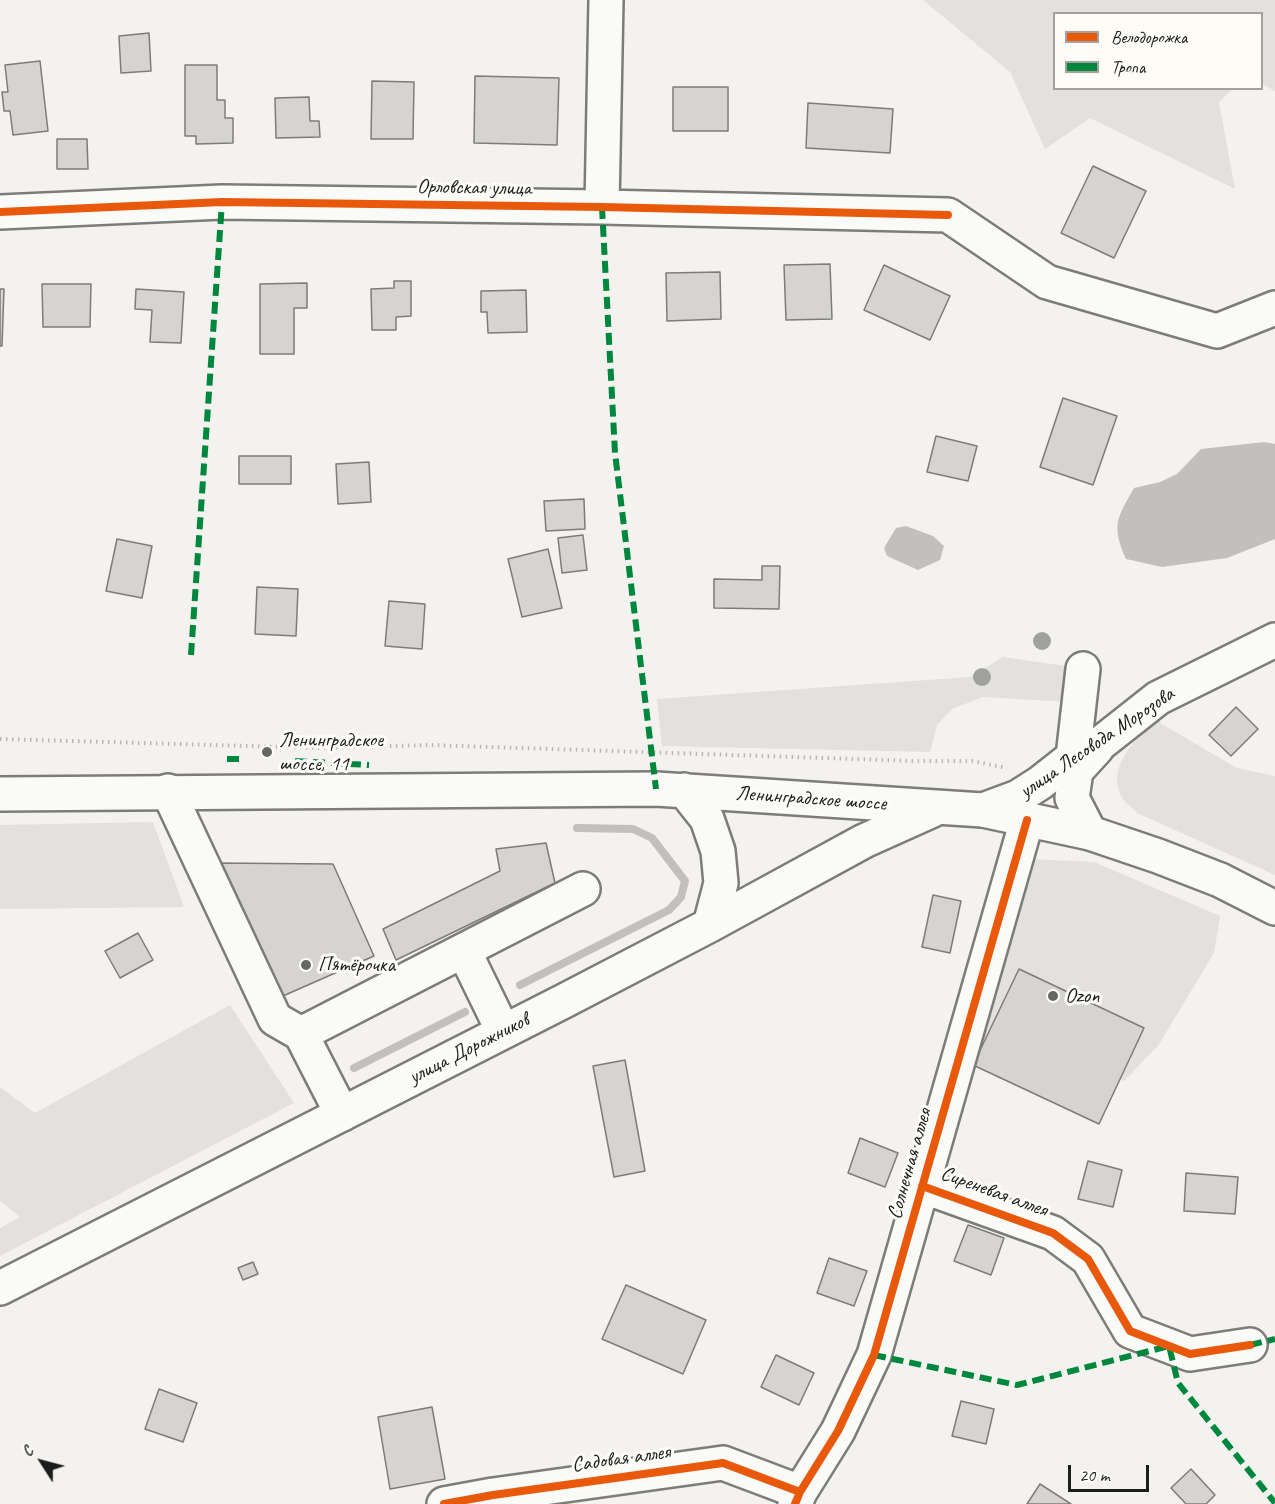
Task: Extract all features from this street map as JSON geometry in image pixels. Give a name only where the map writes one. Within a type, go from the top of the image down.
[{"type":"street","points":[[602,207],[606,0]]},
{"type":"street","name":"Орловская улица","points":[[0,212],[222,202],[602,207],[948,215],[1047,282],[1217,331],[1275,308]]},
{"type":"street","name":"улица Лесовода Морозова","points":[[983,810],[1018,797],[1040,783],[1158,698],[1275,640]]},
{"type":"street","points":[[1083,669],[1087,750],[1076,771],[1072,798],[1090,833]]},
{"type":"street","points":[[684,790],[707,819],[718,851],[721,883],[710,925]]},
{"type":"street","name":"Ленинградское шоссе","points":[[0,794],[168,791],[684,790],[983,810]]},
{"type":"street","points":[[168,791],[275,1019],[302,1034],[342,1114]]},
{"type":"street","name":"улица Дорожников","points":[[0,1288],[710,925],[864,841],[938,808]]},
{"type":"street","points":[[983,810],[1090,833],[1220,880],[1275,908]]},
{"type":"street","name":"Солнечная аллея","points":[[798,1498],[838,1431],[874,1355],[1027,820]]},
{"type":"street","points":[[302,1034],[583,889]]},
{"type":"street","points":[[464,951],[503,1031]]},
{"type":"street","name":"Сиреневая аллея","points":[[922,1186],[1053,1233],[1088,1259],[1130,1331],[1190,1354],[1250,1345]]},
{"type":"street","name":"Садовая аллея","points":[[444,1504],[723,1463],[798,1498]]},
{"type":"path","points":[[0,739],[320,748],[430,745],[972,761],[1002,765],[1040,783]]},
{"type":"shaded area","points":[[923,0],[1275,0],[1275,91],[1263,85],[1263,12],[1053,12],[1053,90],[1232,90],[1219,102],[1235,189],[1090,118],[1045,149],[1010,72]]},
{"type":"shaded area","points":[[1264,442],[1275,444],[1275,539],[1227,558],[1162,567],[1126,559],[1117,530],[1123,507],[1134,488],[1160,482],[1177,474],[1201,449]]},
{"type":"shaded area","points":[[906,526],[933,536],[944,546],[940,560],[918,570],[887,556],[884,548],[896,528]]},
{"type":"shaded area","points":[[1003,657],[1072,667],[1068,702],[983,697],[952,709],[937,725],[930,752],[662,746],[657,699],[970,677]]},
{"type":"shaded area","points":[[1159,717],[1160,723],[1237,768],[1275,776],[1275,875],[1137,813],[1122,798],[1117,785],[1121,763],[1142,733]]},
{"type":"shaded area","points":[[153,822],[184,907],[0,909],[0,825]]},
{"type":"shaded area","points":[[1029,859],[1094,862],[1220,916],[1214,953],[1158,1046],[1124,1081],[1086,1065],[1014,1055],[974,1054]]},
{"type":"shaded area","points":[[230,1005],[294,1103],[0,1256],[0,1228],[20,1217],[0,1201],[0,1087],[35,1113]]},
{"type":"building","points":[[149,33],[151,71],[121,73],[119,36]]},
{"type":"building","points":[[40,61],[48,131],[13,135],[10,111],[4,111],[2,92],[8,92],[5,65]]},
{"type":"building","points":[[185,65],[217,65],[217,100],[225,100],[225,118],[233,118],[233,143],[196,144],[196,136],[185,136]]},
{"type":"building","points":[[475,76],[559,78],[557,145],[474,143]]},
{"type":"building","points":[[372,81],[414,82],[413,139],[371,139]]},
{"type":"building","points":[[673,87],[728,87],[728,131],[673,131]]},
{"type":"building","points":[[309,97],[310,121],[319,121],[320,137],[276,138],[275,98]]},
{"type":"building","points":[[808,103],[893,109],[890,153],[806,148]]},
{"type":"building","points":[[57,139],[87,139],[88,169],[57,169]]},
{"type":"building","points":[[1093,166],[1146,191],[1114,258],[1061,233]]},
{"type":"building","points":[[830,264],[832,319],[786,320],[784,265]]},
{"type":"building","points":[[884,265],[950,296],[930,340],[864,310]]},
{"type":"building","points":[[720,272],[721,319],[667,321],[666,273]]},
{"type":"building","points":[[394,281],[411,281],[411,316],[396,317],[396,330],[372,330],[371,289],[394,288]]},
{"type":"building","points":[[307,283],[307,308],[294,308],[294,354],[260,354],[260,284]]},
{"type":"building","points":[[42,284],[91,284],[90,327],[43,327]]},
{"type":"building","points":[[0,289],[4,289],[2,346],[0,346]]},
{"type":"building","points":[[136,289],[184,292],[181,343],[150,342],[152,310],[135,309]]},
{"type":"building","points":[[526,290],[527,332],[488,333],[487,312],[481,312],[481,291]]},
{"type":"building","points":[[1063,398],[1117,416],[1093,485],[1040,467]]},
{"type":"building","points":[[936,436],[977,446],[968,481],[927,472]]},
{"type":"building","points":[[239,456],[291,456],[291,484],[239,484]]},
{"type":"building","points":[[369,462],[371,502],[338,504],[336,464]]},
{"type":"building","points":[[584,499],[585,529],[546,531],[544,501]]},
{"type":"building","points":[[583,535],[587,570],[562,573],[558,538]]},
{"type":"building","points":[[117,539],[152,546],[142,598],[106,591]]},
{"type":"building","points":[[548,549],[562,608],[522,617],[508,559]]},
{"type":"building","points":[[762,566],[780,566],[779,609],[714,608],[714,579],[762,580]]},
{"type":"building","points":[[257,587],[298,589],[296,636],[255,634]]},
{"type":"building","points":[[389,601],[425,604],[422,649],[385,646]]},
{"type":"building","points":[[1236,707],[1258,729],[1231,756],[1209,735]]},
{"type":"building","points":[[546,843],[555,883],[396,960],[383,929],[500,871],[496,849]]},
{"type":"building","points":[[216,863],[333,864],[374,956],[276,999]]},
{"type":"building","points":[[933,895],[961,901],[950,953],[922,947]]},
{"type":"building","points":[[138,933],[153,960],[120,978],[105,951]]},
{"type":"building","points":[[1019,969],[1144,1028],[1099,1124],[973,1065]]},
{"type":"building","points":[[625,1060],[645,1171],[614,1177],[593,1066]]},
{"type":"building","points":[[860,1138],[898,1153],[885,1187],[848,1173]]},
{"type":"building","points":[[1088,1161],[1122,1170],[1113,1207],[1078,1199]]},
{"type":"building","points":[[1186,1173],[1238,1177],[1235,1214],[1184,1211]]},
{"type":"building","points":[[968,1225],[1004,1238],[991,1275],[954,1261]]},
{"type":"building","points":[[829,1258],[867,1271],[854,1306],[817,1293]]},
{"type":"building","points":[[253,1262],[258,1274],[243,1280],[238,1268]]},
{"type":"building","points":[[626,1285],[706,1320],[683,1374],[602,1339]]},
{"type":"building","points":[[776,1355],[814,1373],[799,1405],[761,1387]]},
{"type":"building","points":[[159,1389],[197,1403],[183,1442],[145,1429]]},
{"type":"building","points":[[961,1401],[994,1409],[986,1444],[952,1436]]},
{"type":"building","points":[[432,1407],[445,1479],[390,1489],[378,1417]]},
{"type":"building","points":[[1191,1469],[1215,1495],[1206,1504],[1186,1504],[1171,1488]]},
{"type":"building","points":[[1040,1484],[1071,1504],[1027,1504]]},
{"type":"waterway","points":[[520,985],[669,910],[681,897],[685,881],[652,838],[633,829],[577,828]]},
{"type":"waterway","points":[[354,1068],[465,1012]]},
{"type":"marked path","points":[[191,655],[222,202]]},
{"type":"marked path","points":[[602,207],[615,453],[656,789]]},
{"type":"marked path","points":[[227,759],[242,759]]},
{"type":"marked path","points":[[295,761],[369,765]]},
{"type":"marked path","points":[[1250,1345],[1275,1339]]},
{"type":"marked path","points":[[874,1355],[1017,1385],[1169,1346],[1178,1383],[1275,1503]]},
{"type":"cycle path","points":[[0,212],[222,202],[602,207],[948,215]]},
{"type":"cycle path","points":[[795,1504],[838,1431],[874,1355],[1027,820]]},
{"type":"cycle path","points":[[922,1186],[1053,1233],[1088,1259],[1130,1331],[1190,1354],[1250,1345]]},
{"type":"cycle path","points":[[444,1504],[723,1463],[800,1492]]},
{"type":"place","name":"Ленинградское шоссе, 11","points":[[267,752]]},
{"type":"place","name":"Пятёрочка","points":[[306,965]]},
{"type":"place","name":"Ozon","points":[[1053,996]]}]
